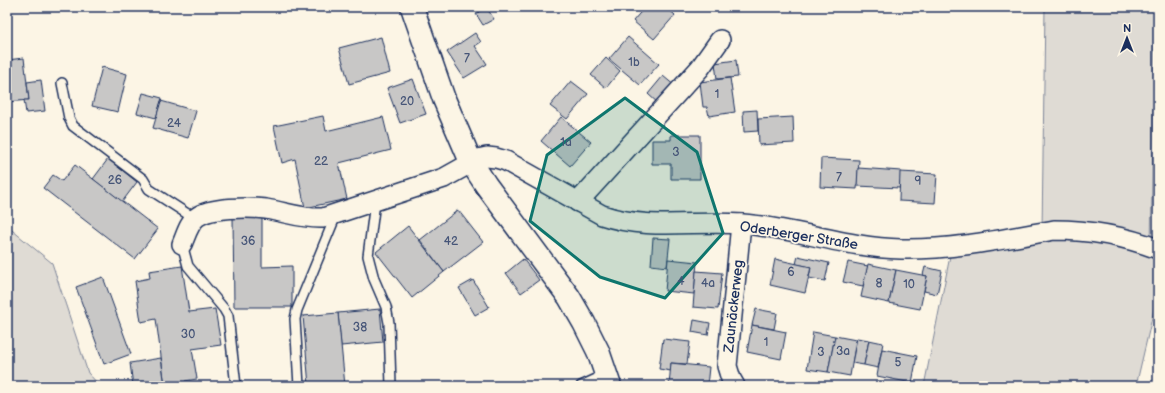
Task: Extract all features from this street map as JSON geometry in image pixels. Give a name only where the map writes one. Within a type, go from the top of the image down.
[{"type":"main road","points":[[412,7],[444,99],[471,162],[486,186],[569,297],[598,352],[609,380]]},
{"type":"street","points":[[578,202],[700,68],[720,40]]},
{"type":"street","name":"Oderberger Straße","points":[[196,218],[207,212],[229,209],[265,209],[313,219],[323,218],[336,215],[444,178],[478,158],[487,157],[506,161],[602,215],[616,220],[633,223],[656,225],[741,224],[764,226],[861,246],[900,249],[938,249],[1054,230],[1072,230],[1110,234],[1158,249]]},
{"type":"street","points":[[182,244],[196,218]]},
{"type":"street","name":"Zaunäckerweg","points":[[735,386],[727,366],[741,224]]},
{"type":"lane","points":[[62,83],[69,118],[73,126],[142,179],[149,189],[196,218]]},
{"type":"lane","points":[[374,202],[368,256],[374,279],[386,308],[389,323],[391,386]]},
{"type":"lane","points":[[299,386],[295,319],[297,310],[336,215]]},
{"type":"lane","points":[[182,244],[188,266],[224,309],[228,316],[236,386]]},
{"type":"lane","points":[[581,386],[609,380]]},
{"type":"highlighted area","points":[[625,98],[697,152],[723,233],[665,298],[600,277],[530,221],[547,155]]},
{"type":"shaded area","points":[[1045,7],[1155,7],[1151,248],[1042,232]]},
{"type":"shaded area","points":[[7,226],[52,263],[88,373],[100,386],[7,386]]},
{"type":"shaded area","points":[[1083,236],[1158,254],[1158,292],[1136,386],[924,386],[951,251]]},
{"type":"building","points":[[486,7],[494,19],[483,25],[476,14]]},
{"type":"building","points":[[645,7],[666,7],[675,15],[654,39],[633,21]]},
{"type":"building","points":[[475,33],[481,42],[475,46],[487,64],[464,78],[447,52]]},
{"type":"building","points":[[381,37],[390,73],[349,84],[339,48]]},
{"type":"building","points":[[628,37],[659,64],[640,85],[609,59]]},
{"type":"building","points":[[24,58],[29,100],[7,102],[7,60]]},
{"type":"building","points":[[606,58],[620,71],[606,88],[591,75]]},
{"type":"building","points":[[736,60],[738,77],[717,79],[715,63]]},
{"type":"building","points":[[102,67],[127,74],[118,112],[92,106]]},
{"type":"building","points":[[663,76],[675,86],[659,104],[648,94]]},
{"type":"building","points":[[730,78],[735,112],[709,116],[707,107],[703,107],[700,82]]},
{"type":"building","points":[[413,79],[426,114],[400,123],[387,88]]},
{"type":"building","points":[[41,80],[45,111],[26,113],[24,100],[29,100],[27,82]]},
{"type":"building","points":[[571,81],[588,94],[567,119],[550,106]]},
{"type":"building","points":[[143,93],[162,98],[156,118],[137,113]]},
{"type":"building","points":[[161,101],[196,111],[188,138],[153,128]]},
{"type":"building","points":[[757,110],[758,131],[744,132],[743,111]]},
{"type":"building","points":[[323,116],[326,131],[383,117],[391,150],[339,163],[347,199],[305,208],[295,159],[282,163],[274,126]]},
{"type":"building","points":[[561,117],[591,142],[570,166],[541,141]]},
{"type":"building","points":[[793,117],[794,143],[759,145],[758,119]]},
{"type":"building","points":[[671,135],[700,135],[700,179],[671,179],[671,164],[652,164],[652,140],[671,140]]},
{"type":"building","points":[[821,158],[859,160],[857,189],[820,187]]},
{"type":"building","points":[[108,159],[137,182],[122,202],[93,179]]},
{"type":"building","points":[[75,165],[158,229],[135,259],[43,188],[53,175],[62,181]]},
{"type":"building","points":[[858,168],[901,171],[900,188],[857,186]]},
{"type":"building","points":[[900,172],[937,174],[935,203],[899,201]]},
{"type":"building","points":[[458,210],[483,242],[444,272],[420,240]]},
{"type":"building","points":[[233,216],[262,216],[262,267],[292,266],[292,307],[234,307]]},
{"type":"building","points":[[408,226],[444,272],[412,298],[376,252]]},
{"type":"building","points":[[653,238],[670,239],[667,267],[651,265]]},
{"type":"building","points":[[798,256],[829,263],[825,281],[809,278],[811,267],[796,264]]},
{"type":"building","points":[[523,259],[539,280],[521,293],[506,273]]},
{"type":"building","points":[[668,259],[697,262],[694,294],[665,291]]},
{"type":"building","points":[[775,259],[811,267],[805,293],[770,285]]},
{"type":"building","points":[[848,262],[868,266],[863,286],[843,282]]},
{"type":"building","points":[[868,264],[896,270],[889,303],[861,297]]},
{"type":"building","points":[[182,266],[189,312],[215,309],[221,345],[192,349],[197,379],[185,381],[185,386],[165,386],[156,319],[141,322],[135,281],[150,278],[149,271]]},
{"type":"building","points":[[925,267],[942,271],[937,294],[924,291],[927,276],[923,275]]},
{"type":"building","points":[[896,270],[927,276],[920,309],[889,303]]},
{"type":"building","points":[[696,271],[722,273],[718,309],[693,307]]},
{"type":"building","points":[[103,277],[131,354],[104,364],[76,287]]},
{"type":"building","points":[[473,280],[489,307],[475,315],[459,288]]},
{"type":"building","points":[[380,309],[383,342],[341,346],[338,313]]},
{"type":"building","points":[[756,309],[777,313],[774,329],[752,325]]},
{"type":"building","points":[[338,313],[345,386],[309,386],[303,316]]},
{"type":"building","points":[[694,320],[710,323],[708,335],[692,332]]},
{"type":"building","points":[[752,325],[786,332],[781,359],[747,352]]},
{"type":"building","points":[[813,332],[835,336],[828,372],[807,369]]},
{"type":"building","points":[[835,336],[856,340],[850,376],[828,372]]},
{"type":"building","points":[[857,338],[869,340],[864,365],[852,363]]},
{"type":"building","points":[[663,339],[690,342],[687,364],[671,363],[671,371],[659,369]]},
{"type":"building","points":[[869,340],[883,343],[878,368],[864,365]]},
{"type":"building","points":[[882,349],[917,356],[912,383],[877,376]]},
{"type":"building","points":[[161,358],[165,386],[133,386],[130,363]]},
{"type":"building","points":[[671,363],[709,367],[707,386],[669,386]]},
{"type":"building","points":[[522,380],[525,386],[510,386]]}]
